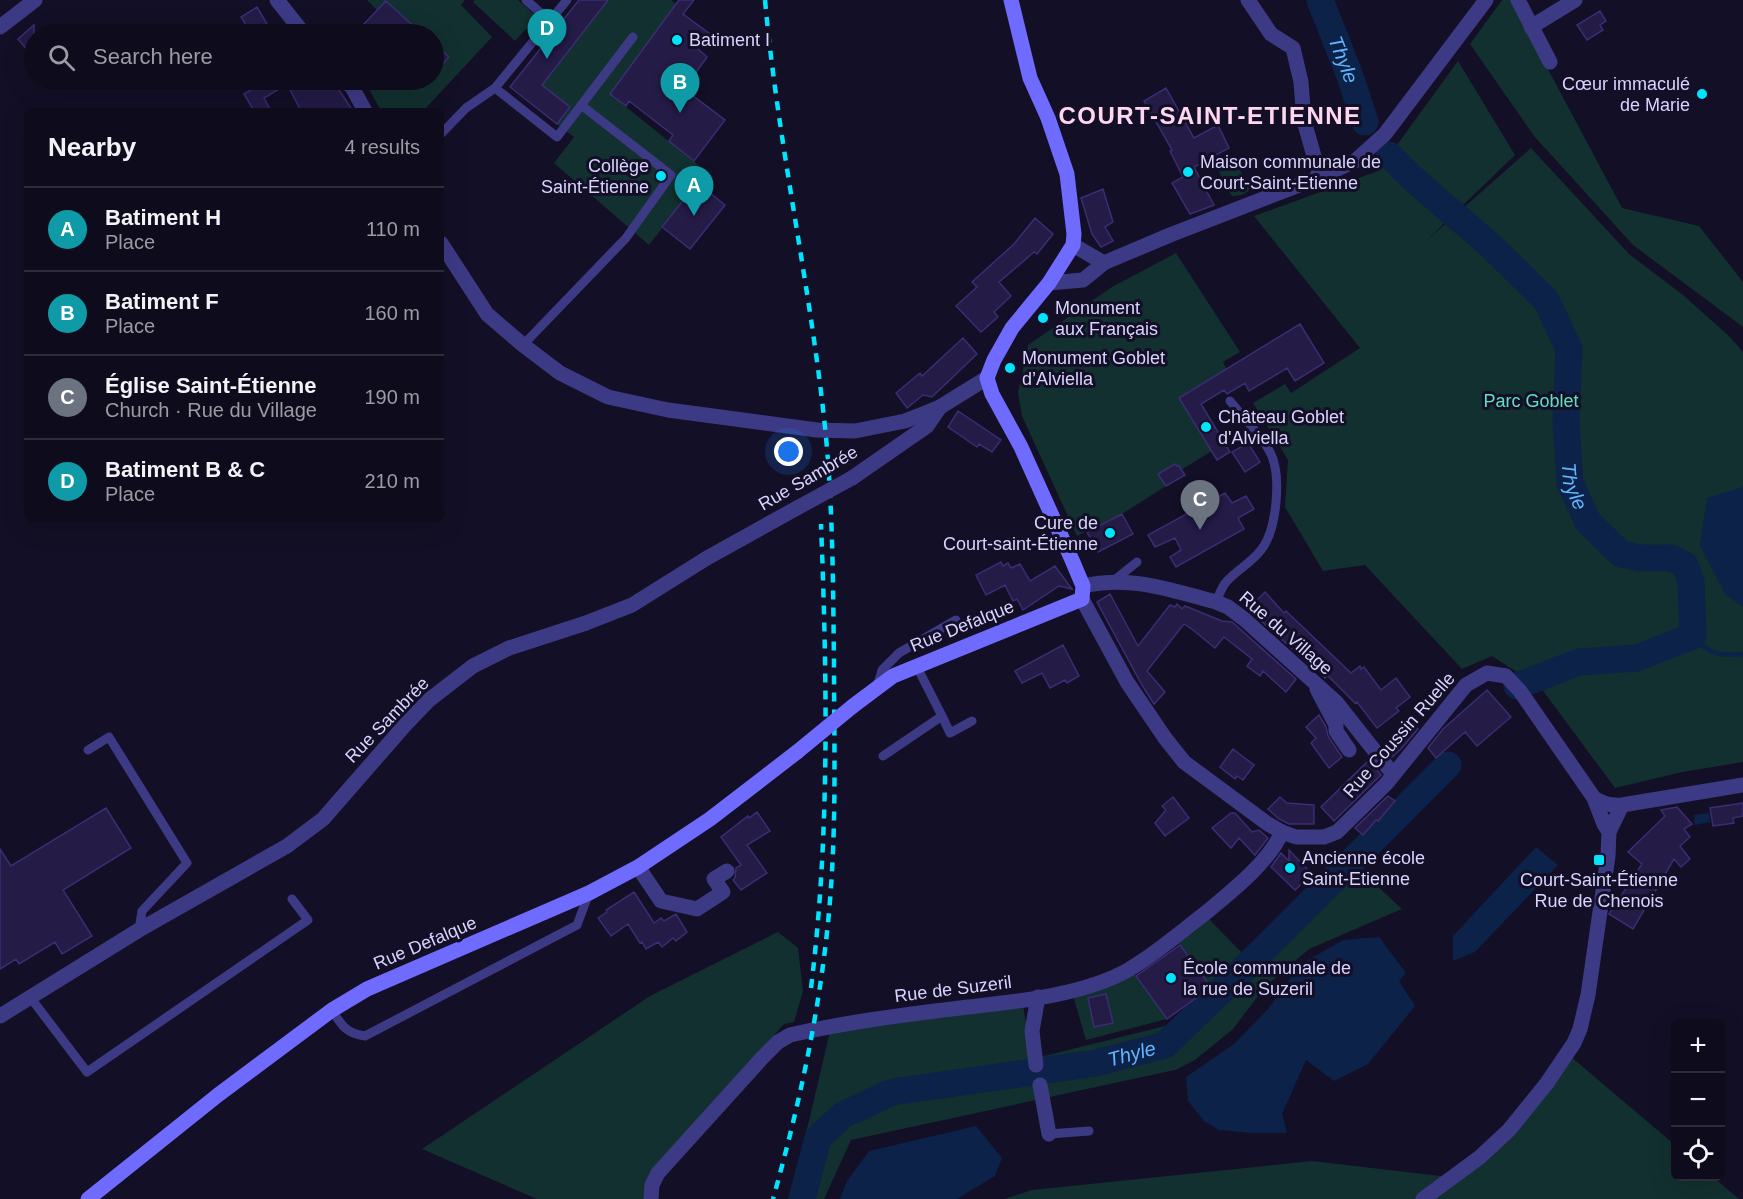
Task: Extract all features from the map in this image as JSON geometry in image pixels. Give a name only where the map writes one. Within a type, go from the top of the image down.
[{"type":"main road","points":[[1011,0],[1029,78],[1048,118],[1062,157],[1071,198],[1074,234],[1073,246],[1049,283],[1012,328],[987,378],[992,394],[1021,447],[1082,593]]},
{"type":"main road","name":"Rue Defalque","points":[[88,1199],[218,1095],[332,1010],[368,989],[590,893],[638,867],[710,819],[893,676],[1082,593]]},
{"type":"street","points":[[0,27],[35,0]]},
{"type":"street","points":[[277,0],[296,24]]},
{"type":"street","points":[[1248,0],[1271,34],[1293,48],[1301,82],[1304,121],[1320,177]]},
{"type":"street","points":[[1049,283],[1083,280],[1104,263],[1355,161],[1385,135],[1486,0]]},
{"type":"street","points":[[1518,0],[1550,62]]},
{"type":"street","points":[[1531,27],[1575,0]]},
{"type":"street","points":[[353,90],[363,108]]},
{"type":"street","points":[[1073,246],[1104,263]]},
{"type":"street","points":[[444,248],[487,314],[560,373],[608,397],[668,410],[817,430],[855,431],[905,421],[940,407],[987,378]]},
{"type":"street","name":"Rue Sambrée","points":[[0,1016],[139,930],[287,846],[323,819],[429,700],[473,666],[509,648],[586,623],[632,605],[707,558],[852,478],[927,426],[940,407]]},
{"type":"street","name":"Rue du Village","points":[[1082,593],[1112,582],[1143,584],[1228,607],[1314,681],[1345,713],[1393,774]]},
{"type":"street","name":"Rue Coussin Ruelle","points":[[1082,593],[1127,682],[1180,757],[1197,773],[1282,832],[1296,837],[1332,835],[1342,828],[1386,784],[1467,685],[1487,673],[1506,676],[1520,691],[1594,798]]},
{"type":"street","points":[[1314,681],[1336,725],[1336,731],[1349,750]]},
{"type":"street","points":[[1594,798],[1607,804],[1622,805],[1743,785]]},
{"type":"street","points":[[1594,798],[1609,832]]},
{"type":"street","points":[[1423,1199],[1480,1157],[1509,1130],[1547,1083],[1574,1043],[1580,1029],[1588,995],[1608,856],[1609,832],[1622,805]]},
{"type":"street","name":"Rue de Suzeril","points":[[651,1199],[652,1185],[658,1173],[762,1058],[778,1042],[790,1035],[882,1018],[1038,997],[1102,981],[1128,970],[1166,944],[1233,891],[1275,847],[1282,832]]},
{"type":"street","points":[[638,867],[662,901],[697,909],[723,892],[714,879],[726,871]]},
{"type":"street","points":[[1036,1065],[1032,1031],[1038,997]]},
{"type":"street","points":[[1040,1086],[1049,1134]]},
{"type":"lane","points":[[526,0],[551,22]]},
{"type":"lane","points":[[444,131],[466,108],[495,88],[567,0]]},
{"type":"lane","points":[[495,88],[557,137],[633,37]]},
{"type":"lane","points":[[523,345],[626,238],[671,175],[581,105]]},
{"type":"lane","points":[[1216,602],[1226,582],[1252,561],[1263,548],[1269,538],[1275,505],[1275,482],[1270,454],[1230,401]]},
{"type":"lane","points":[[1112,582],[1137,562]]},
{"type":"lane","points":[[877,687],[882,670],[899,653],[956,620]]},
{"type":"lane","points":[[916,665],[950,733],[972,721]]},
{"type":"lane","points":[[884,756],[942,716]]},
{"type":"lane","points":[[88,750],[109,738],[187,863],[142,911],[139,930]]},
{"type":"lane","points":[[332,1010],[342,1027],[354,1034],[365,1035],[578,925],[590,893]]},
{"type":"lane","points":[[30,997],[87,1072],[308,920],[292,898]]},
{"type":"lane","points":[[1036,1065],[1040,1086]]},
{"type":"lane","points":[[1049,1134],[1089,1131]]},
{"type":"green space","points":[[367,0],[465,0],[461,5],[492,37],[444,88],[444,62],[448,57],[444,53],[444,24],[411,24],[386,1],[377,10]]},
{"type":"green space","points":[[475,0],[518,0],[537,17],[515,41],[473,2]]},
{"type":"green space","points":[[608,0],[671,0],[676,4],[610,94],[712,176],[703,187],[693,189],[649,245],[554,163],[574,137],[557,124],[542,85]]},
{"type":"green space","points":[[1502,0],[1511,0],[1622,208],[1699,226],[1743,282],[1743,327],[1633,245],[1534,136],[1470,44]]},
{"type":"green space","name":"Parc Goblet","points":[[1458,61],[1515,155],[1427,240],[1531,148],[1629,254],[1683,295],[1729,336],[1743,352],[1743,762],[1682,772],[1615,788],[1541,688],[1492,656],[1462,669],[1365,565],[1323,571],[1285,507],[1288,460],[1253,403],[1285,384],[1291,393],[1360,348],[1254,216],[1378,171]]},
{"type":"green space","points":[[370,90],[443,90],[426,108],[379,108]]},
{"type":"green space","points":[[1233,159],[1251,188],[1238,196],[1232,196],[1217,168]]},
{"type":"green space","points":[[1176,253],[1240,352],[1223,362],[1227,370],[1179,398],[1212,451],[1181,470],[1179,466],[1159,474],[1166,486],[1122,514],[1077,536],[1022,416],[1018,393],[1028,345],[1112,287]]},
{"type":"green space","points":[[1345,856],[1402,909],[1309,949],[1265,987],[1233,1029],[1195,1060],[1175,1070],[851,1140],[824,1199],[788,1199],[830,1031],[1023,1005],[1032,1059],[1169,1025],[1228,981]]},
{"type":"green space","points":[[1208,918],[1243,954],[1211,987],[1179,943]]},
{"type":"green space","points":[[778,932],[798,948],[803,991],[794,1022],[784,1024],[646,1182],[646,1199],[537,1199],[422,1149],[650,996]]},
{"type":"green space","points":[[1135,975],[1167,1019],[1086,1040],[1072,992]]},
{"type":"green space","points":[[1570,1056],[1671,1142],[1671,1181],[1718,1181],[1739,1199],[1004,1199],[1032,1190],[1312,1161],[1449,1177],[1529,1113]]},
{"type":"water","points":[[1743,487],[1743,607],[1725,594],[1700,545],[1707,498]]},
{"type":"water","points":[[1709,813],[1710,822],[1695,825],[1694,815]]},
{"type":"water","points":[[1536,847],[1558,865],[1475,952],[1453,961],[1453,936]]},
{"type":"water","points":[[1379,937],[1406,973],[1399,981],[1415,1006],[1368,1064],[1334,1081],[1306,1060],[1282,1114],[1287,1133],[1219,1130],[1204,1121],[1188,1101],[1186,1077],[1234,1044],[1268,1009],[1301,964],[1343,940]]},
{"type":"water","points":[[976,1126],[1002,1158],[995,1176],[957,1199],[840,1199],[847,1181],[869,1151]]},
{"type":"building","points":[[579,0],[608,0],[542,85],[570,107],[557,124],[510,87]]},
{"type":"building","points":[[679,0],[694,0],[683,14],[710,34],[698,49],[707,57],[684,89],[725,120],[694,161],[669,141],[673,135],[629,101],[626,106],[610,94]]},
{"type":"building","points":[[386,1],[411,24],[364,24]]},
{"type":"building","points":[[257,7],[267,24],[246,24],[241,17]]},
{"type":"building","points":[[1600,11],[1606,21],[1600,25],[1603,30],[1587,40],[1577,25]]},
{"type":"building","points":[[24,34],[24,46],[18,39]]},
{"type":"building","points":[[444,52],[449,57],[444,62]]},
{"type":"building","name":"Maison communale de Court-Saint-Etienne","points":[[1166,88],[1194,138],[1218,125],[1229,148],[1194,167],[1214,205],[1190,214],[1172,183],[1183,177],[1170,151],[1172,150],[1144,101]]},
{"type":"building","points":[[251,90],[277,90],[264,98],[269,108],[252,108],[244,94]]},
{"type":"building","points":[[290,90],[339,90],[351,108],[299,108]]},
{"type":"building","points":[[703,187],[725,205],[690,249],[662,227],[693,188],[699,193]]},
{"type":"building","points":[[1103,189],[1113,222],[1105,227],[1113,241],[1101,247],[1092,234],[1081,198]]},
{"type":"building","points":[[1035,218],[1053,234],[1037,254],[1034,252],[999,282],[1011,296],[994,312],[998,317],[981,332],[956,306],[977,287],[972,282],[1014,244]]},
{"type":"building","name":"Château Goblet d'Alviella","points":[[1300,324],[1324,363],[1295,381],[1287,368],[1249,391],[1245,383],[1227,394],[1224,390],[1201,404],[1230,452],[1217,460],[1179,398]]},
{"type":"building","points":[[963,338],[977,354],[932,397],[923,395],[907,408],[896,393],[920,373],[922,376]]},
{"type":"building","points":[[958,411],[1001,440],[992,452],[979,444],[977,447],[948,427]]},
{"type":"building","points":[[1248,443],[1260,462],[1245,472],[1232,452]]},
{"type":"building","points":[[1175,464],[1185,475],[1166,486],[1158,474]]},
{"type":"building","points":[[1225,493],[1232,503],[1246,496],[1254,509],[1238,518],[1244,529],[1176,567],[1170,557],[1181,550],[1175,538],[1155,547],[1148,535]]},
{"type":"building","name":"Cure de Court-saint-Étienne","points":[[1122,514],[1133,534],[1098,552],[1087,532]]},
{"type":"building","points":[[1001,562],[1003,566],[1008,563],[1011,568],[1020,564],[1030,581],[1055,566],[1072,589],[1059,586],[1023,610],[1017,599],[1013,601],[1005,585],[986,595],[976,575]]},
{"type":"building","points":[[1265,592],[1284,613],[1286,611],[1351,673],[1360,666],[1361,669],[1364,667],[1381,690],[1396,678],[1410,697],[1396,708],[1399,711],[1377,728],[1357,702],[1355,703],[1328,676],[1325,678],[1248,609]]},
{"type":"building","points":[[1110,594],[1138,646],[1170,605],[1175,607],[1177,604],[1182,609],[1185,606],[1222,621],[1232,622],[1296,679],[1286,692],[1263,671],[1260,676],[1247,666],[1252,659],[1224,637],[1215,648],[1184,624],[1147,671],[1165,692],[1154,704],[1097,602]]},
{"type":"building","points":[[1063,645],[1079,676],[1067,683],[1065,680],[1050,688],[1042,673],[1022,683],[1015,671]]},
{"type":"building","points":[[1487,690],[1511,717],[1477,746],[1465,732],[1436,758],[1428,748],[1443,729]]},
{"type":"building","points":[[1319,715],[1328,736],[1342,757],[1329,768],[1311,743],[1316,738],[1306,727]]},
{"type":"building","points":[[1409,720],[1418,729],[1392,757],[1383,746]]},
{"type":"building","points":[[1233,749],[1254,765],[1243,780],[1237,776],[1235,779],[1220,767]]},
{"type":"building","points":[[1369,760],[1381,775],[1334,821],[1321,807]]},
{"type":"building","points":[[1388,796],[1395,801],[1363,835],[1355,828]]},
{"type":"building","points":[[1173,797],[1189,818],[1165,836],[1155,823],[1166,810],[1162,806]]},
{"type":"building","points":[[1280,797],[1287,803],[1314,805],[1314,824],[1289,824],[1279,819],[1268,809]]},
{"type":"building","points":[[1743,803],[1743,816],[1733,818],[1734,823],[1713,826],[1710,808]]},
{"type":"building","points":[[1677,807],[1692,824],[1684,829],[1690,837],[1680,846],[1690,859],[1681,867],[1674,859],[1633,929],[1609,914],[1642,864],[1628,852],[1665,816],[1661,810]]},
{"type":"building","points":[[106,808],[131,848],[63,890],[92,936],[62,954],[55,942],[19,964],[16,959],[0,969],[0,849],[11,866]]},
{"type":"building","points":[[757,812],[770,831],[747,845],[767,873],[741,890],[733,880],[736,868],[741,865],[721,837],[748,816],[749,818]]},
{"type":"building","points":[[1231,813],[1235,813],[1252,832],[1259,830],[1268,838],[1255,855],[1239,838],[1231,848],[1212,828]]},
{"type":"building","name":"Ancienne école Saint-Etienne","points":[[1289,850],[1312,874],[1295,890],[1271,867],[1281,853],[1289,861]]},
{"type":"building","points":[[634,892],[654,923],[661,918],[664,921],[676,914],[687,932],[676,941],[673,938],[662,947],[658,942],[646,949],[628,924],[611,936],[598,918],[607,912],[606,910]]},
{"type":"building","points":[[1180,945],[1211,987],[1167,1019],[1136,976]]},
{"type":"building","points":[[1106,994],[1113,1023],[1094,1027],[1088,998]]},
{"type":"waterway","name":"Thyle","points":[[1320,0],[1350,76],[1365,122]]},
{"type":"waterway","name":"Thyle","points":[[1389,155],[1412,178],[1492,247],[1546,300],[1569,349],[1566,422],[1570,483],[1588,522],[1621,554],[1641,558],[1671,558],[1685,565],[1691,582],[1693,636],[1637,658],[1579,662],[1517,686]]},
{"type":"waterway","points":[[1693,636],[1715,653],[1743,654]]},
{"type":"waterway","name":"Thyle","points":[[802,1199],[818,1138],[843,1115],[892,1092],[1096,1063],[1165,1045],[1448,765]]},
{"type":"railway","points":[[765,0],[778,107],[825,427],[831,516],[834,664],[833,845],[829,913],[812,1036],[773,1199]]},
{"type":"railway","points":[[811,988],[824,814],[825,640],[821,524]]},
{"type":"place","name":"Batiment I","points":[[677,40]]},
{"type":"place","name":"Batiment B & C","points":[[547,59]]},
{"type":"place","name":"Cœur immaculé de Marie","points":[[1702,94]]},
{"type":"place","name":"Batiment F","points":[[680,113]]},
{"type":"place","name":"Maison communale de Court-Saint-Etienne","points":[[1188,172]]},
{"type":"place","name":"Collège Saint-Étienne","points":[[661,176]]},
{"type":"place","name":"Batiment H","points":[[694,216]]},
{"type":"place","name":"Monument aux Français","points":[[1043,318]]},
{"type":"place","name":"Monument Goblet d’Alviella","points":[[1010,368]]},
{"type":"place","name":"Château Goblet d'Alviella","points":[[1206,427]]},
{"type":"place","name":"Église Saint-Étienne","points":[[1200,530]]},
{"type":"place","name":"Cure de Court-saint-Étienne","points":[[1110,533]]},
{"type":"place","name":"Court-Saint-Étienne Rue de Chenois","points":[[1599,860]]},
{"type":"place","name":"Ancienne école Saint-Etienne","points":[[1290,868]]},
{"type":"place","name":"École communale de la rue de Suzeril","points":[[1171,978]]},
{"type":"district","name":"COURT-SAINT-ETIENNE","points":[[1210,116]]}]
